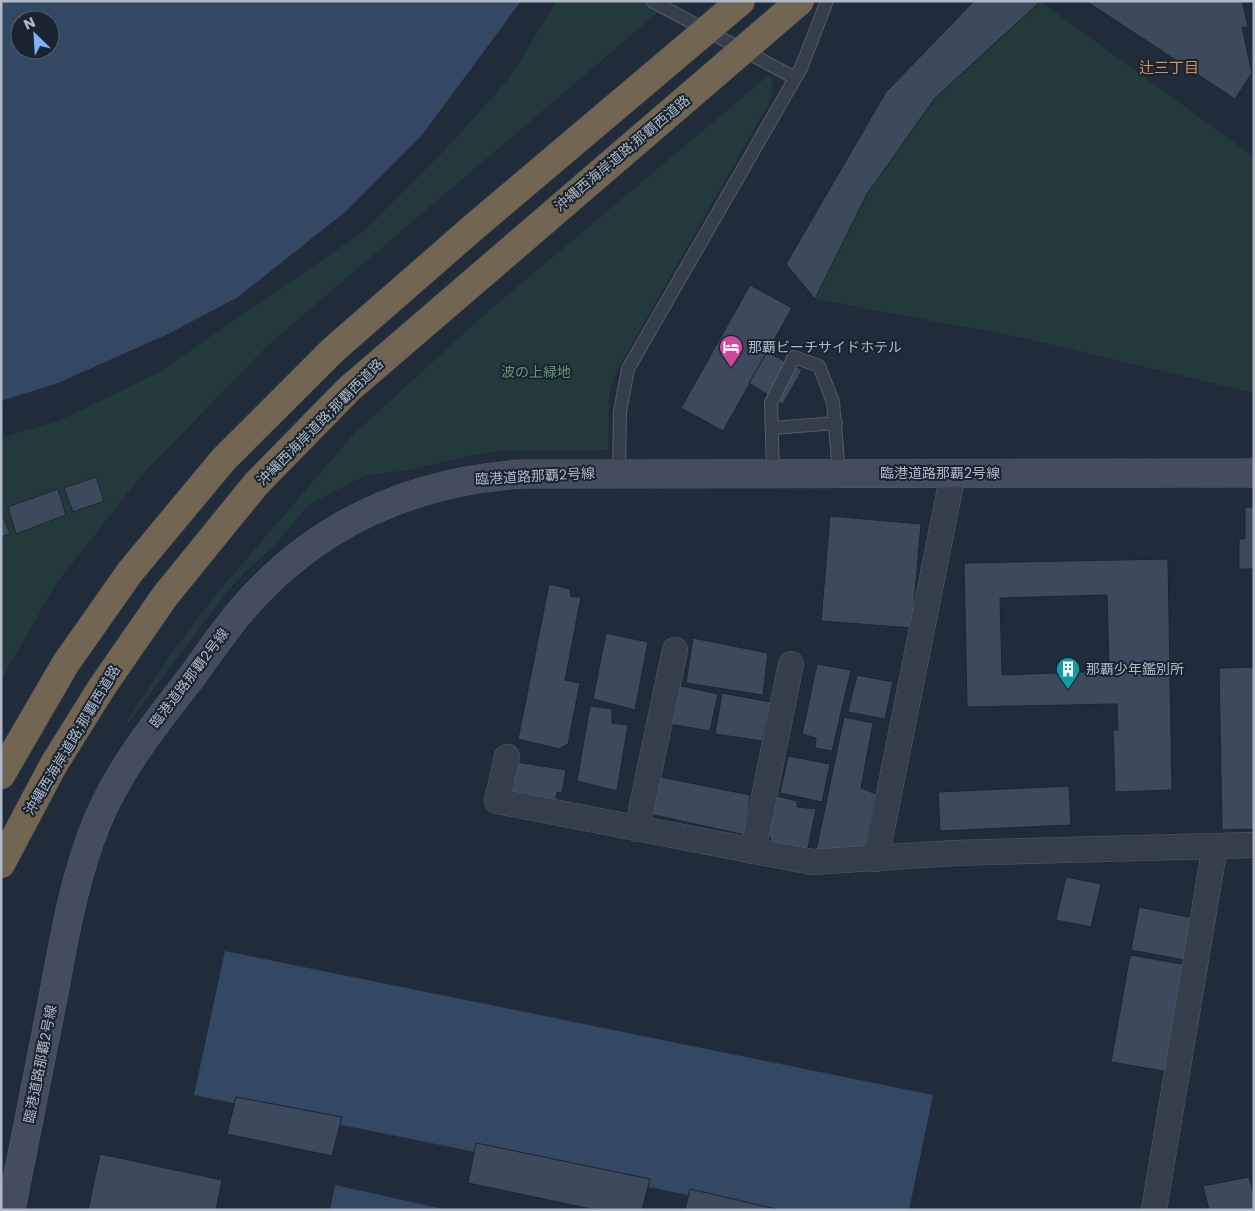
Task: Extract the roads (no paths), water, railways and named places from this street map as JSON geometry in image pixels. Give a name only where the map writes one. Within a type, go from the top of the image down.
[{"type":"highway","points":[[1,776],[66,663],[130,572],[223,460],[333,350],[476,226],[742,1]]},
{"type":"highway","name":"沖縄西海岸道路;那覇西道路","points":[[1,864],[54,764],[102,687],[165,596],[256,484],[349,389],[800,1]]},
{"type":"street","name":"臨港道路那覇2号線","points":[[11,1210],[66,927],[84,860],[97,822],[114,787],[140,745],[235,619],[259,591],[309,546],[337,528],[391,502],[454,482],[487,476],[839,472],[953,474],[1254,473]]},
{"type":"street","points":[[876,859],[953,474]]},
{"type":"street","points":[[637,829],[675,650]]},
{"type":"street","points":[[752,851],[791,664]]},
{"type":"street","points":[[507,757],[497,801],[812,862],[954,853],[1254,845]]},
{"type":"street","points":[[1154,1210],[1215,846]]},
{"type":"lane","points":[[652,1],[795,78]]},
{"type":"lane","points":[[620,473],[620,412],[628,369],[795,78],[827,1]]},
{"type":"lane","points":[[773,473],[772,403],[794,357],[819,366],[833,402],[839,472]]},
{"type":"lane","points":[[773,428],[836,423]]},
{"type":"water","points":[[1,1],[521,1],[422,135],[345,212],[238,297],[168,334],[58,383],[1,401]]},
{"type":"water","points":[[225,951],[933,1095],[909,1210],[762,1210],[194,1095]]},
{"type":"water","points":[[335,1185],[448,1210],[330,1210]]},
{"type":"place","name":"那覇ビーチサイドホテル","points":[[731,368]]},
{"type":"place","name":"那覇少年鑑別所","points":[[1068,690]]},
{"type":"district","name":"辻三丁目","points":[[1169,67]]},
{"type":"park label","name":"波の上緑地","points":[[536,372]]}]
